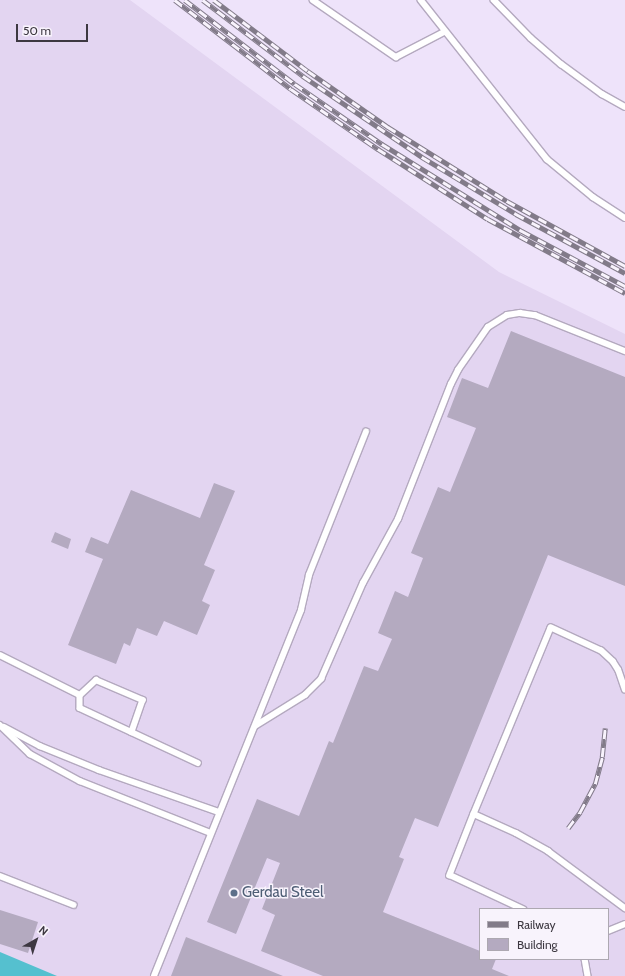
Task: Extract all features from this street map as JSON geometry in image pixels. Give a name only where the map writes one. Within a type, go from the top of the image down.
[{"type":"lane","points":[[313,0],[396,57],[444,32]]},
{"type":"lane","points":[[421,0],[444,32],[547,160],[593,197],[625,218]]},
{"type":"lane","points":[[494,0],[531,38],[561,64],[602,94],[625,106]]},
{"type":"lane","points":[[255,726],[306,694],[321,680],[363,583],[398,519],[454,377],[476,341],[488,327],[507,315],[520,313],[535,315],[625,351]]},
{"type":"lane","points":[[154,976],[301,610],[309,575],[366,432]]},
{"type":"lane","points":[[521,908],[450,875],[551,628],[601,651],[613,662],[618,670],[625,690]]},
{"type":"lane","points":[[0,655],[80,695]]},
{"type":"lane","points":[[132,732],[143,700],[96,680],[80,695],[80,708],[198,763]]},
{"type":"lane","points":[[0,725],[40,746],[99,770],[219,812]]},
{"type":"lane","points":[[0,725],[30,754],[80,781],[211,833]]},
{"type":"lane","points":[[474,814],[543,848],[625,908]]},
{"type":"lane","points":[[0,876],[74,905]]},
{"type":"lane","points":[[609,931],[625,924]]},
{"type":"lane","points":[[585,960],[588,976]]},
{"type":"shaded area","points":[[0,0],[130,0],[499,272],[625,334],[625,976],[0,976]]},
{"type":"water","points":[[0,952],[57,976],[0,976]]},
{"type":"building","points":[[511,331],[625,377],[625,586],[548,555],[438,827],[415,818],[399,857],[404,859],[383,912],[479,951],[479,960],[496,960],[492,969],[509,976],[323,976],[261,951],[275,915],[262,909],[280,863],[267,858],[236,934],[207,922],[257,799],[299,816],[329,741],[333,743],[364,666],[378,671],[392,639],[378,633],[395,591],[408,597],[423,558],[411,553],[438,487],[450,492],[476,428],[447,417],[462,378],[488,388]]},
{"type":"building","points":[[214,483],[235,491],[204,565],[215,570],[202,601],[210,605],[197,635],[164,621],[157,636],[137,628],[130,646],[124,643],[116,664],[68,645],[103,559],[85,552],[91,537],[108,544],[131,490],[200,518]]},
{"type":"building","points":[[55,532],[71,539],[68,549],[51,542]]},
{"type":"building","points":[[0,910],[38,922],[28,953],[0,944]]},
{"type":"building","points":[[186,937],[236,957],[283,976],[171,976]]},
{"type":"railway","points":[[175,0],[291,89],[378,149],[488,219],[625,293]]},
{"type":"railway","points":[[185,0],[295,84],[382,144],[522,231],[625,286]]},
{"type":"railway","points":[[203,0],[303,76],[422,157],[516,214],[625,273]]},
{"type":"railway","points":[[214,0],[308,71],[388,127],[507,201],[625,266]]},
{"type":"railway","points":[[568,828],[580,812],[595,784],[602,757],[605,728]]},
{"type":"place","name":"Gerdau Steel","points":[[234,893]]}]
